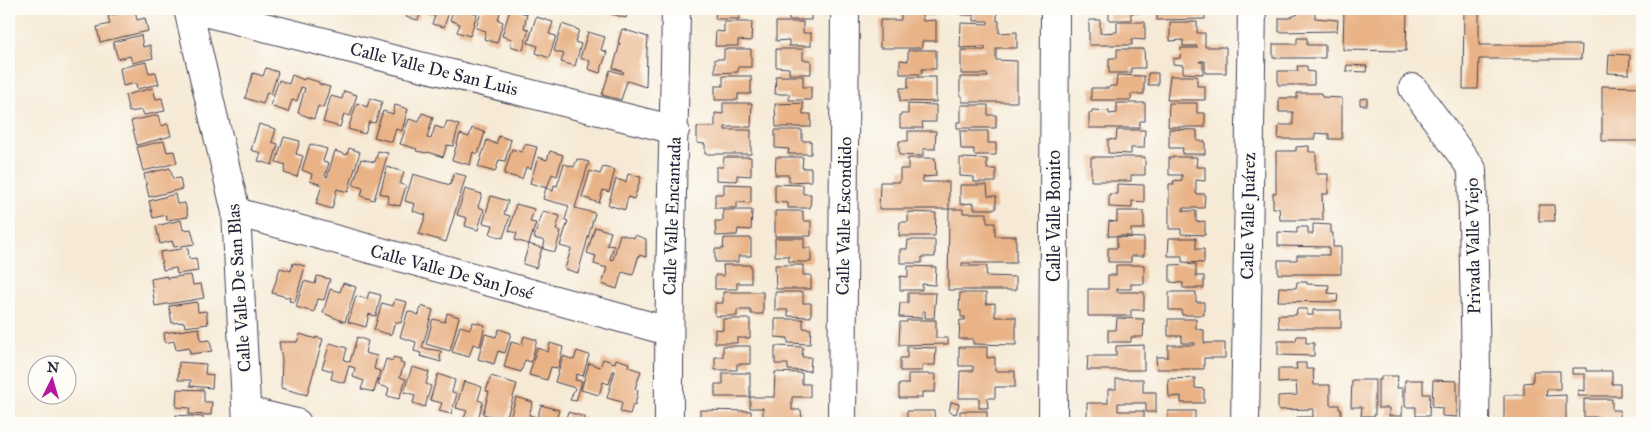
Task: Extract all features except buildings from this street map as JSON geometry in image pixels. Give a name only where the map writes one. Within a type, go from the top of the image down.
[{"type":"street","name":"Calle Valle De San Blas","points":[[188,9],[236,212],[247,417]]},
{"type":"street","name":"Calle Valle De San Luis","points":[[192,9],[675,130]]},
{"type":"street","name":"Calle Valle Encantada","points":[[670,423],[668,331],[675,130],[676,9]]},
{"type":"street","name":"Calle Valle Escondido","points":[[842,423],[845,9]]},
{"type":"street","name":"Calle Valle Bonito","points":[[1052,423],[1054,9]]},
{"type":"street","name":"Calle Valle Juárez","points":[[1245,423],[1252,9]]},
{"type":"street","name":"Privada Valle Viejo","points":[[1412,88],[1472,170],[1476,369],[1475,423]]},
{"type":"street","name":"Calle Valle De San José","points":[[236,212],[668,331]]},
{"type":"street","points":[[247,417],[297,423]]}]
